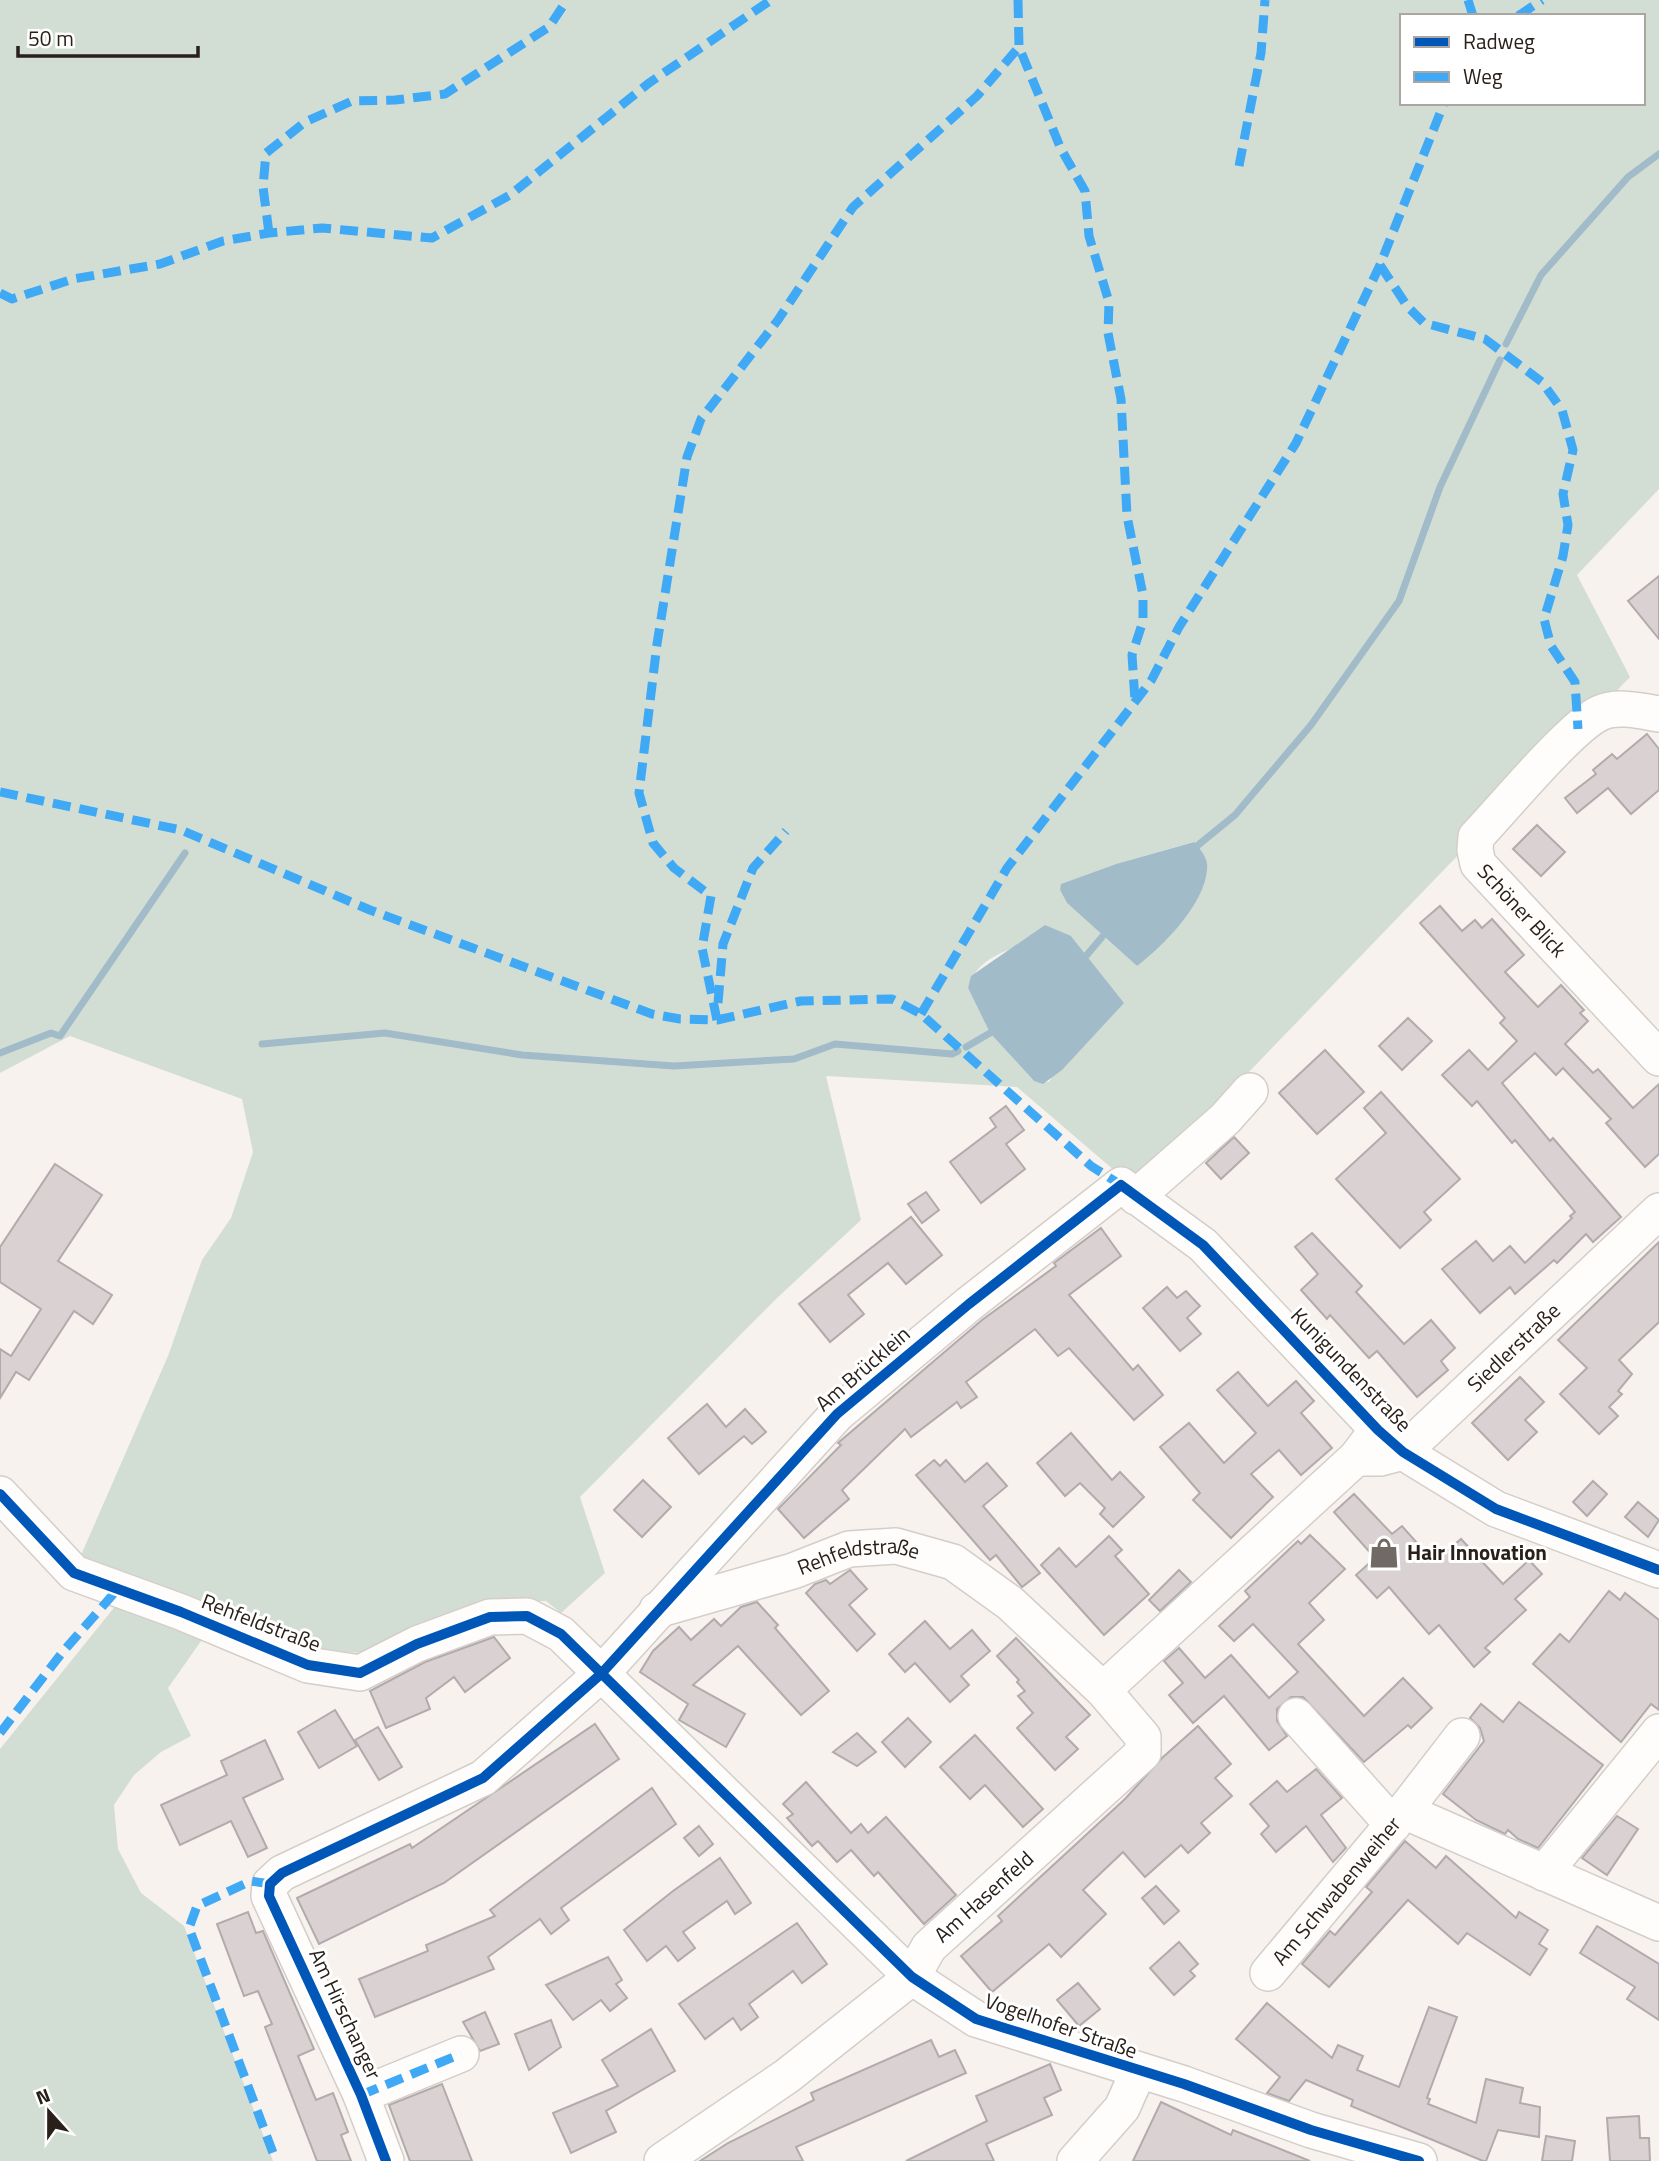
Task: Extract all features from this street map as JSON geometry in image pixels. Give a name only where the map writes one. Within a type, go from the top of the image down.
[{"type":"street","name":"Schöner Blick","points":[[1659,714],[1634,709],[1600,713],[1578,729],[1476,837],[1475,850],[1478,864],[1659,1058]]},
{"type":"street","name":"Am Brücklein","points":[[657,1610],[837,1414],[969,1304],[1225,1119],[1250,1091]]},
{"type":"street","name":"Kunigundenstraße","points":[[1128,1191],[1203,1245],[1391,1441],[1496,1509],[1659,1570]]},
{"type":"street","name":"Siedlerstraße","points":[[1103,1690],[1356,1458],[1391,1441],[1659,1211]]},
{"type":"street","name":"Rehfeldstraße","points":[[0,1494],[74,1573],[181,1612],[308,1665],[360,1673],[417,1644],[491,1617],[527,1616],[561,1634],[601,1674]]},
{"type":"street","name":"Rehfeldstraße","points":[[657,1610],[793,1571],[849,1549],[896,1546],[953,1562],[1010,1603],[1103,1690]]},
{"type":"street","points":[[601,1674],[657,1610]]},
{"type":"street","name":"Am Hirschanger","points":[[386,2161],[361,2095],[269,1896],[270,1884],[282,1873],[483,1778],[601,1674]]},
{"type":"street","name":"Vogelhofer Straße","points":[[601,1674],[912,1977],[976,2019],[1138,2073],[1184,2084],[1311,2130],[1419,2161]]},
{"type":"street","name":"Am Hasenfeld","points":[[662,2161],[787,2076],[912,1977],[929,1947],[1143,1753],[1143,1737],[1103,1690]]},
{"type":"street","points":[[1296,1716],[1399,1818]]},
{"type":"street","points":[[1544,1873],[1659,1732]]},
{"type":"street","name":"Am Schwabenweiher","points":[[1268,1973],[1399,1818],[1462,1736]]},
{"type":"street","name":"Am Schwabenweiher","points":[[1399,1818],[1544,1873],[1659,1923]]},
{"type":"street","name":"Am Hirschanger","points":[[361,2095],[461,2054]]},
{"type":"street","points":[[1075,2161],[1122,2108],[1138,2073]]},
{"type":"shaded area","points":[[0,0],[1659,0],[1659,489],[1577,575],[1630,677],[1136,1189],[1017,1087],[826,1076],[861,1220],[776,1299],[580,1497],[605,1573],[561,1613],[546,1601],[481,1602],[368,1653],[312,1651],[78,1562],[168,1356],[202,1260],[231,1218],[253,1152],[242,1099],[70,1036],[0,1073]],"holes":[[[1193,842],[1137,966],[1067,903],[1060,890],[1062,884],[1116,864]],[[1071,936],[1108,983],[1049,1082],[1034,1081],[990,1033],[968,988],[974,974],[996,955],[1010,949]]]},
{"type":"shaded area","points":[[117,1604],[206,1634],[168,1688],[191,1736],[161,1752],[134,1775],[114,1805],[118,1849],[141,1893],[184,1926],[273,2161],[0,2161],[0,1749]]},
{"type":"water","points":[[1194,842],[1207,862],[1204,883],[1198,897],[1181,924],[1137,966],[1067,903],[1060,890],[1061,884],[1116,864]]},
{"type":"water","points":[[1045,925],[1071,936],[1124,1003],[1062,1070],[1043,1084],[1034,1081],[990,1033],[968,988],[971,976]]},
{"type":"building","points":[[1659,576],[1659,639],[1628,601]]},
{"type":"building","points":[[1647,734],[1659,749],[1659,790],[1631,814],[1608,788],[1577,813],[1565,798],[1596,774],[1593,770],[1612,754],[1617,759]]},
{"type":"building","points":[[1537,825],[1565,852],[1541,876],[1513,849]]},
{"type":"building","points":[[1440,906],[1462,931],[1475,920],[1482,928],[1492,919],[1524,955],[1505,972],[1538,1007],[1561,985],[1584,1010],[1580,1013],[1588,1021],[1565,1044],[1593,1073],[1598,1069],[1633,1108],[1659,1084],[1659,1154],[1645,1167],[1606,1123],[1611,1119],[1563,1068],[1556,1075],[1535,1053],[1502,1083],[1550,1141],[1553,1138],[1621,1217],[1593,1242],[1586,1234],[1557,1263],[1554,1260],[1515,1294],[1510,1287],[1480,1313],[1442,1269],[1476,1241],[1493,1261],[1510,1246],[1525,1263],[1575,1212],[1515,1140],[1512,1143],[1477,1101],[1472,1106],[1442,1075],[1469,1050],[1488,1070],[1517,1041],[1500,1023],[1505,1018],[1420,923]]},
{"type":"building","points":[[1408,1018],[1432,1041],[1402,1070],[1379,1046]]},
{"type":"building","points":[[1325,1050],[1364,1092],[1317,1134],[1279,1093]]},
{"type":"building","points":[[1381,1092],[1460,1179],[1424,1212],[1431,1220],[1400,1248],[1336,1179],[1386,1133],[1364,1108]]},
{"type":"building","points":[[1006,1106],[1024,1130],[1006,1144],[1025,1169],[981,1203],[950,1162],[996,1127],[990,1118]]},
{"type":"building","points":[[1234,1137],[1249,1153],[1221,1179],[1206,1163]]},
{"type":"building","points":[[55,1164],[102,1195],[58,1261],[112,1295],[93,1324],[74,1311],[29,1380],[16,1372],[0,1398],[0,1349],[11,1356],[41,1309],[0,1282],[0,1247]]},
{"type":"building","points":[[926,1192],[939,1210],[922,1223],[908,1204]]},
{"type":"building","points":[[911,1217],[942,1255],[906,1284],[888,1263],[848,1295],[864,1314],[830,1342],[799,1304]]},
{"type":"building","points":[[1101,1228],[1121,1256],[1069,1295],[1133,1370],[1138,1365],[1163,1395],[1134,1420],[1069,1348],[1058,1356],[1035,1329],[966,1382],[977,1397],[961,1408],[957,1402],[911,1437],[905,1429],[842,1490],[849,1499],[804,1538],[778,1509],[841,1445],[838,1443],[982,1320],[1056,1266],[1054,1263]]},
{"type":"building","points":[[1312,1233],[1362,1286],[1356,1292],[1404,1344],[1431,1320],[1455,1348],[1441,1361],[1448,1370],[1417,1397],[1377,1351],[1369,1358],[1330,1315],[1327,1319],[1301,1290],[1318,1274],[1295,1247]]},
{"type":"building","points":[[1659,1242],[1659,1322],[1619,1360],[1632,1374],[1618,1391],[1622,1394],[1609,1407],[1618,1416],[1599,1434],[1560,1394],[1587,1368],[1558,1340]]},
{"type":"building","points":[[1167,1287],[1177,1298],[1186,1291],[1200,1306],[1187,1318],[1201,1334],[1180,1351],[1143,1308]]},
{"type":"building","points":[[1238,1372],[1268,1406],[1296,1381],[1314,1401],[1301,1413],[1332,1448],[1301,1475],[1279,1450],[1251,1474],[1273,1497],[1231,1538],[1193,1500],[1200,1493],[1160,1447],[1189,1423],[1224,1463],[1256,1433],[1217,1390]]},
{"type":"building","points":[[1520,1377],[1544,1402],[1525,1420],[1537,1432],[1508,1460],[1472,1423]]},
{"type":"building","points":[[707,1404],[726,1427],[745,1409],[766,1432],[752,1444],[744,1436],[699,1474],[668,1438]]},
{"type":"building","points":[[1071,1433],[1112,1480],[1120,1472],[1144,1497],[1113,1527],[1100,1514],[1105,1508],[1080,1483],[1065,1496],[1037,1463]]},
{"type":"building","points":[[934,1460],[940,1466],[946,1460],[965,1482],[987,1463],[1007,1486],[983,1506],[1040,1573],[1022,1587],[996,1555],[990,1560],[916,1475]]},
{"type":"building","points":[[643,1480],[671,1507],[642,1537],[614,1510]]},
{"type":"building","points":[[1593,1481],[1607,1494],[1587,1516],[1573,1502]]},
{"type":"building","points":[[1354,1494],[1392,1534],[1402,1526],[1434,1562],[1461,1539],[1503,1584],[1529,1560],[1542,1574],[1515,1599],[1526,1610],[1485,1648],[1490,1652],[1474,1667],[1439,1625],[1429,1634],[1389,1587],[1377,1598],[1356,1575],[1375,1558],[1334,1512]]},
{"type":"building","points":[[1638,1502],[1659,1520],[1648,1537],[1625,1517]]},
{"type":"building","points":[[1310,1535],[1345,1569],[1309,1603],[1324,1620],[1298,1644],[1364,1716],[1403,1678],[1432,1708],[1411,1728],[1408,1725],[1364,1762],[1303,1697],[1291,1697],[1277,1709],[1277,1721],[1287,1736],[1269,1750],[1224,1696],[1193,1723],[1169,1695],[1183,1683],[1164,1661],[1179,1648],[1205,1678],[1231,1655],[1269,1698],[1298,1672],[1253,1624],[1234,1641],[1219,1626],[1250,1597],[1245,1591],[1298,1541],[1301,1544]]},
{"type":"building","points":[[1109,1536],[1122,1550],[1115,1556],[1149,1594],[1104,1635],[1041,1565],[1059,1548],[1076,1567]]},
{"type":"building","points":[[850,1570],[867,1589],[849,1605],[875,1634],[857,1651],[806,1593],[815,1584],[826,1580],[830,1584]]},
{"type":"building","points":[[1179,1570],[1191,1582],[1160,1611],[1149,1600]]},
{"type":"building","points":[[1609,1591],[1620,1600],[1625,1593],[1659,1620],[1659,1710],[1651,1704],[1621,1742],[1533,1664],[1560,1634],[1569,1642]]},
{"type":"building","points":[[757,1602],[778,1625],[775,1628],[829,1691],[801,1715],[738,1646],[693,1685],[745,1714],[726,1747],[679,1720],[688,1704],[640,1672],[653,1651],[679,1627],[691,1640],[714,1619],[721,1626],[741,1607]]},
{"type":"building","points":[[925,1621],[950,1649],[972,1630],[990,1651],[961,1676],[969,1685],[950,1702],[915,1663],[905,1672],[889,1654]]},
{"type":"building","points":[[494,1637],[510,1658],[465,1692],[454,1677],[426,1698],[430,1709],[386,1728],[370,1691],[425,1662]]},
{"type":"building","points":[[1016,1638],[1090,1715],[1066,1737],[1078,1749],[1055,1770],[1017,1728],[1033,1713],[1018,1696],[1025,1691],[1017,1682],[1019,1680],[997,1656]]},
{"type":"building","points":[[1519,1702],[1603,1765],[1538,1848],[1518,1839],[1508,1830],[1505,1834],[1476,1820],[1443,1794],[1484,1741],[1480,1728],[1470,1718],[1481,1704],[1503,1722]]},
{"type":"building","points":[[335,1710],[357,1746],[319,1768],[298,1732]]},
{"type":"building","points":[[908,1718],[931,1742],[905,1767],[882,1742]]},
{"type":"building","points":[[595,1724],[619,1759],[444,1883],[319,1944],[297,1898],[410,1844],[412,1848]]},
{"type":"building","points":[[1198,1726],[1231,1764],[1215,1778],[1232,1796],[1201,1823],[1210,1833],[1188,1853],[1181,1845],[1145,1877],[1123,1852],[1083,1890],[1106,1914],[1061,1957],[1049,1944],[992,1992],[961,1956],[1002,1921],[998,1916],[1125,1799],[1162,1758]]},
{"type":"building","points":[[378,1727],[402,1767],[379,1780],[355,1740]]},
{"type":"building","points":[[857,1733],[876,1752],[857,1766],[833,1752]]},
{"type":"building","points":[[975,1735],[1043,1809],[1023,1827],[985,1785],[970,1799],[940,1767]]},
{"type":"building","points":[[265,1740],[283,1779],[243,1798],[267,1848],[248,1857],[231,1821],[180,1845],[161,1805],[227,1775],[221,1761]]},
{"type":"building","points":[[1316,1769],[1342,1798],[1321,1815],[1346,1848],[1333,1862],[1306,1826],[1276,1852],[1261,1834],[1269,1826],[1250,1804],[1277,1781],[1287,1792]]},
{"type":"building","points":[[806,1782],[851,1833],[861,1824],[868,1833],[886,1817],[956,1895],[924,1924],[878,1872],[874,1876],[851,1850],[837,1862],[818,1841],[812,1846],[787,1818],[793,1814],[783,1804]]},
{"type":"building","points":[[652,1788],[676,1824],[561,1908],[569,1920],[551,1934],[540,1919],[488,1957],[494,1969],[375,2017],[359,1979],[428,1951],[426,1945],[495,1916],[490,1910]]},
{"type":"building","points":[[1617,1816],[1638,1829],[1607,1875],[1582,1858]]},
{"type":"building","points":[[699,1826],[713,1844],[699,1856],[684,1838]]},
{"type":"building","points":[[1405,1841],[1436,1868],[1446,1856],[1516,1918],[1519,1912],[1548,1930],[1539,1944],[1547,1949],[1530,1975],[1467,1933],[1458,1944],[1408,1900],[1329,1987],[1302,1964],[1330,1931],[1335,1935],[1372,1892],[1366,1887]]},
{"type":"building","points":[[720,1858],[751,1903],[735,1914],[727,1901],[683,1932],[695,1948],[678,1961],[666,1946],[647,1961],[624,1930]]},
{"type":"building","points":[[1156,1886],[1179,1911],[1164,1924],[1142,1898]]},
{"type":"building","points":[[248,1912],[256,1933],[263,1931],[314,2049],[298,2056],[316,2100],[333,2093],[348,2132],[341,2135],[351,2161],[317,2161],[265,2027],[272,2024],[258,1991],[244,1996],[217,1924]]},
{"type":"building","points":[[797,1923],[827,1964],[802,1983],[793,1971],[749,2004],[758,2017],[741,2030],[733,2018],[705,2039],[679,2004]]},
{"type":"building","points":[[1597,1926],[1659,1964],[1659,2020],[1627,1999],[1635,1987],[1580,1953]]},
{"type":"building","points":[[1179,1942],[1198,1964],[1190,1971],[1195,1976],[1174,1995],[1150,1968]]},
{"type":"building","points":[[608,1957],[622,1980],[616,1984],[627,1998],[610,2011],[601,2000],[573,2020],[546,1985]]},
{"type":"building","points":[[1078,1983],[1100,2009],[1079,2026],[1057,2000]]},
{"type":"building","points":[[1267,2003],[1332,2058],[1338,2045],[1363,2056],[1357,2070],[1399,2087],[1429,2007],[1457,2017],[1427,2098],[1430,2099],[1428,2104],[1476,2123],[1486,2079],[1523,2088],[1520,2103],[1540,2107],[1539,2137],[1498,2130],[1486,2161],[1483,2161],[1351,2106],[1353,2100],[1306,2080],[1289,2101],[1267,2093],[1280,2077],[1236,2039]]},
{"type":"building","points":[[485,2012],[499,2044],[480,2051],[463,2022]]},
{"type":"building","points":[[551,2020],[561,2047],[529,2070],[515,2034]]},
{"type":"building","points":[[651,2029],[675,2071],[606,2111],[616,2132],[571,2153],[553,2113],[618,2086],[602,2060]]},
{"type":"building","points":[[931,2040],[939,2057],[955,2050],[966,2073],[796,2147],[803,2161],[700,2161],[728,2143],[814,2100],[811,2093]]},
{"type":"building","points":[[1050,2064],[1061,2090],[1044,2098],[1052,2115],[986,2144],[994,2161],[906,2161],[987,2121],[976,2096]]},
{"type":"building","points":[[442,2084],[472,2161],[410,2161],[389,2105]]},
{"type":"building","points":[[1161,2102],[1231,2135],[1233,2130],[1310,2161],[1133,2161]]},
{"type":"building","points":[[1639,2116],[1640,2138],[1649,2138],[1650,2161],[1610,2161],[1607,2118]]},
{"type":"building","points":[[1546,2136],[1575,2141],[1572,2161],[1542,2161]]},
{"type":"waterway","points":[[1506,344],[1541,275],[1628,177],[1659,154]]},
{"type":"waterway","points":[[1197,846],[1235,815],[1311,725],[1399,601],[1440,487],[1500,360]]},
{"type":"waterway","points":[[0,1053],[51,1033],[60,1036],[185,853]]},
{"type":"waterway","points":[[1086,956],[1102,937]]},
{"type":"waterway","points":[[262,1044],[385,1033],[522,1055],[674,1066],[794,1059],[835,1044],[952,1054],[958,1051]]},
{"type":"waterway","points":[[966,1047],[990,1033]]},
{"type":"marked path","points":[[269,233],[263,187],[266,153],[305,122],[352,101],[395,100],[445,94],[549,27],[567,0]]},
{"type":"marked path","points":[[0,293],[12,299],[73,279],[160,264],[223,241],[269,233],[322,228],[432,238],[510,195],[649,83],[771,0]]},
{"type":"marked path","points":[[1018,0],[1019,47],[1061,149],[1085,191],[1089,236],[1109,302],[1108,333],[1121,399],[1127,516],[1143,595],[1143,621],[1132,655],[1135,701]]},
{"type":"marked path","points":[[1239,166],[1261,53],[1265,0]]},
{"type":"marked path","points":[[1468,0],[1472,14]]},
{"type":"marked path","points":[[1521,14],[1542,0]]},
{"type":"marked path","points":[[717,1020],[702,948],[711,896],[674,868],[653,843],[639,793],[657,644],[687,457],[701,419],[778,320],[853,207],[977,96],[1019,47]]},
{"type":"marked path","points":[[921,1014],[1007,868],[1151,681],[1179,627],[1296,443],[1380,265],[1443,105]]},
{"type":"marked path","points":[[1380,265],[1407,306],[1424,323],[1485,339],[1542,382],[1562,410],[1573,450],[1563,494],[1568,525],[1563,556],[1544,619],[1551,646],[1575,682],[1578,729]]},
{"type":"marked path","points":[[0,792],[181,830],[370,910],[652,1014],[680,1019],[717,1020],[801,1001],[892,999],[921,1014],[1091,1166],[1121,1185],[1117,1188]]},
{"type":"marked path","points":[[718,1003],[723,944],[753,868],[786,831]]},
{"type":"marked path","points":[[0,1733],[61,1654],[116,1591]]},
{"type":"marked path","points":[[270,1884],[251,1881],[197,1906],[189,1928],[276,2161]]},
{"type":"marked path","points":[[361,2095],[461,2054]]},
{"type":"cycle path","points":[[386,2161],[361,2095],[269,1896],[270,1884],[282,1873],[483,1778],[601,1674],[837,1414],[969,1304],[1121,1185],[1203,1245],[1378,1430],[1403,1452],[1496,1509],[1659,1570]]},
{"type":"cycle path","points":[[0,1494],[74,1573],[181,1612],[308,1665],[360,1673],[417,1644],[490,1617],[527,1616],[561,1634],[912,1977],[976,2019],[1184,2084],[1311,2130],[1419,2161]]},
{"type":"place","name":"Hair Innovation","points":[[1384,1553]]}]
